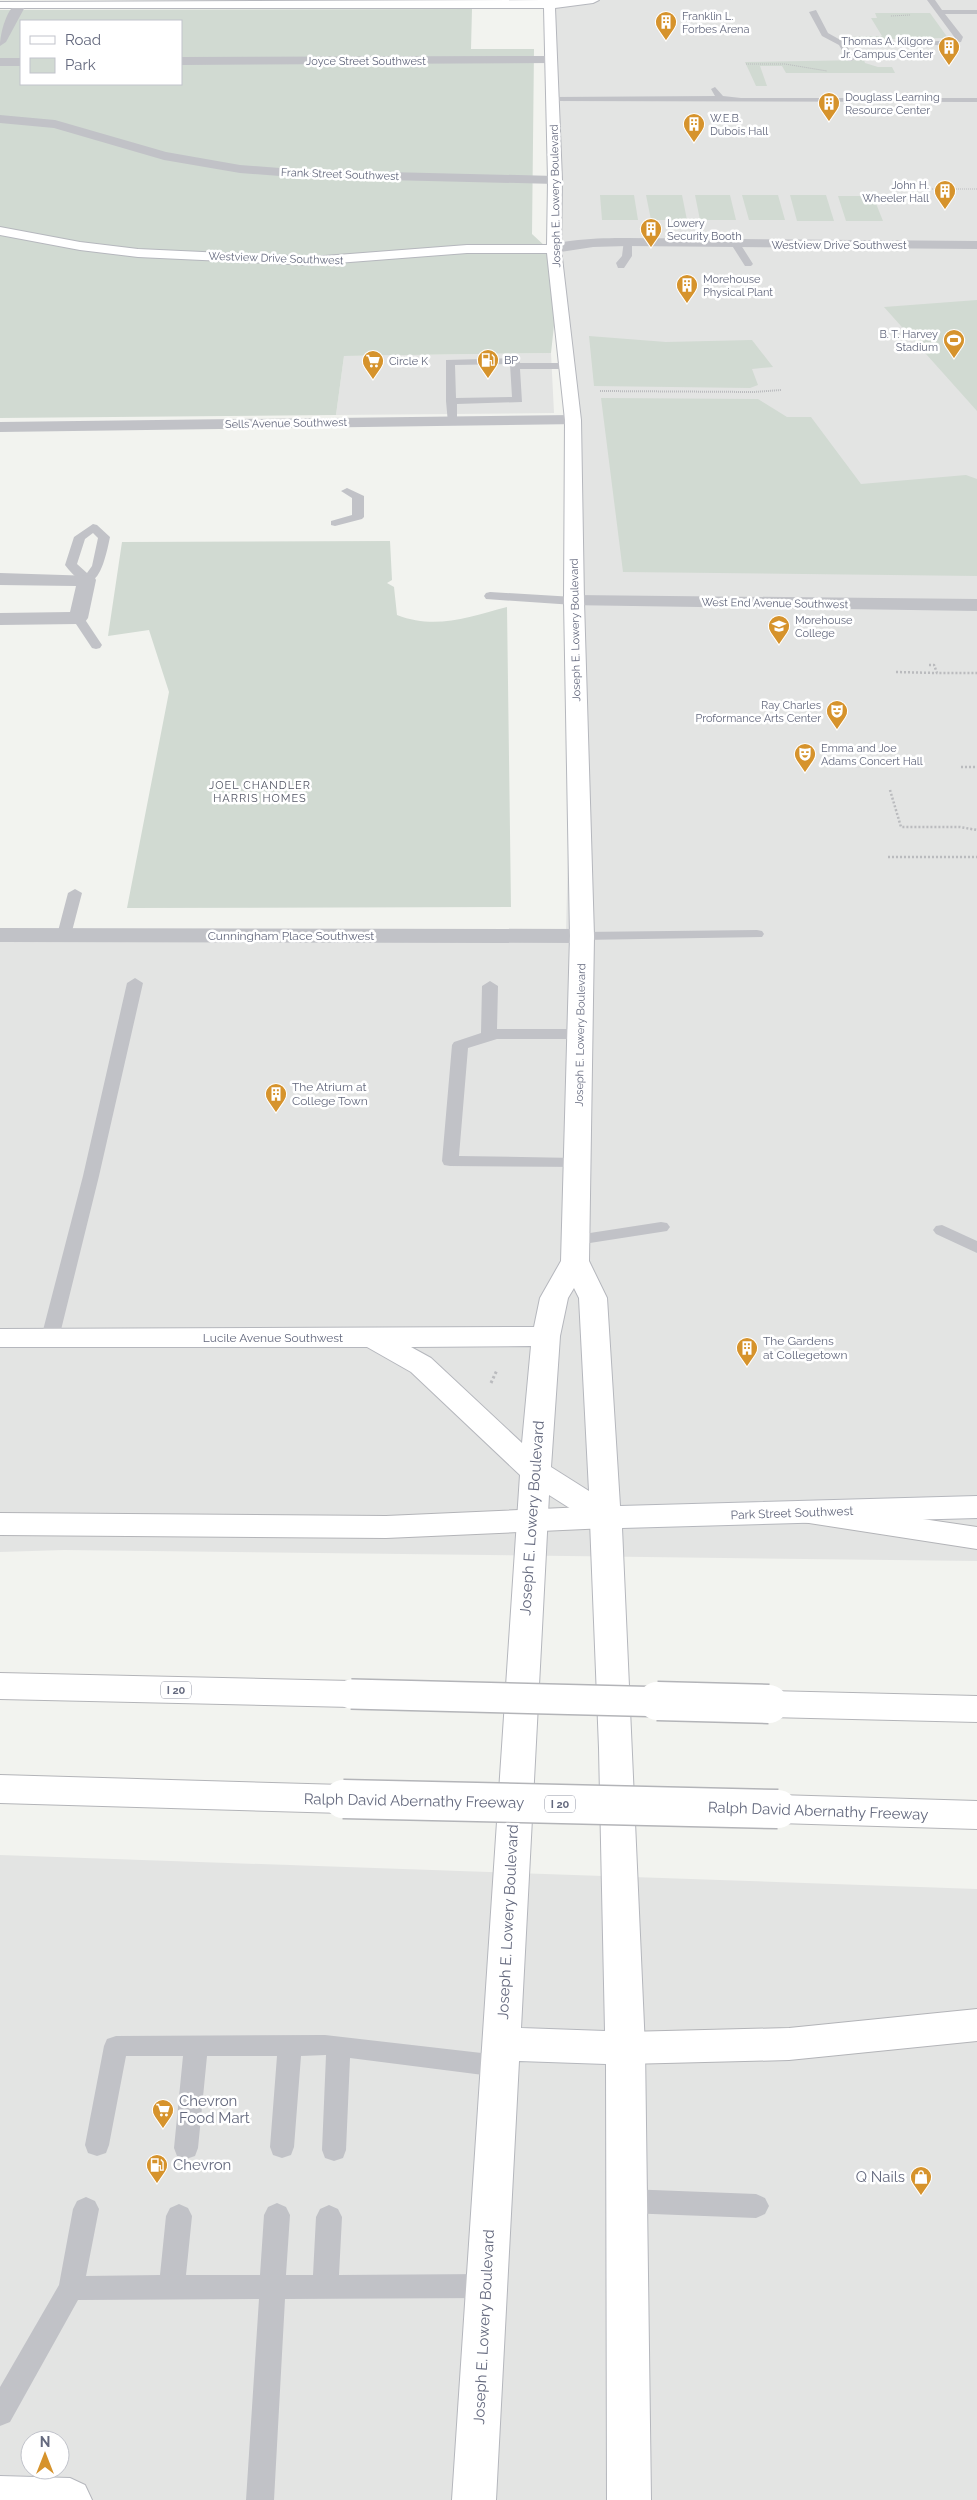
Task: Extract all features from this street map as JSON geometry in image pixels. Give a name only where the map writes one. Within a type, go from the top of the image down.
[{"type":"main road","points":[[0,5],[549,2],[593,0]]},
{"type":"main road","name":"Joseph E. Lowery Boulevard","points":[[549,2],[555,180],[554,249],[573,420],[574,601],[582,936],[576,1163],[576,1250],[593,1298],[607,1517],[626,2048],[629,2500]]},
{"type":"main road","name":"Westview Drive Southwest","points":[[0,231],[72,245],[138,253],[311,261],[359,259],[467,249],[554,249]]},
{"type":"main road","name":"Joseph E. Lowery Boulevard","points":[[474,2500],[532,1520],[546,1336],[554,1298],[576,1250]]},
{"type":"main road","name":"Lucile Avenue Southwest","points":[[0,1338],[546,1336]]},
{"type":"main road","points":[[372,1338],[421,1365],[535,1472],[607,1517]]},
{"type":"main road","name":"Park Street Southwest","points":[[0,1524],[386,1527],[607,1517],[977,1507]]},
{"type":"main road","points":[[807,1513],[977,1538]]},
{"type":"main road","name":"I 20","points":[[0,1686],[977,1709]]},
{"type":"main road","name":"Ralph David Abernathy Freeway","points":[[0,1789],[977,1815]]},
{"type":"main road","points":[[500,2055],[626,2048],[789,2044],[977,2026]]},
{"type":"main road","points":[[0,2498],[70,2500]]},
{"type":"street","points":[[0,42],[20,5]]},
{"type":"street","name":"Joyce Street Southwest","points":[[182,61],[551,60]]},
{"type":"street","points":[[0,62],[20,62]]},
{"type":"street","name":"Frank Street Southwest","points":[[0,119],[55,124],[164,156],[240,169],[306,174],[555,180]]},
{"type":"street","name":"Westview Drive Southwest","points":[[554,249],[595,256],[670,252],[702,244],[977,245]]},
{"type":"street","name":"Sells Avenue Southwest","points":[[0,427],[573,420]]},
{"type":"street","points":[[0,579],[87,580],[78,618],[0,619]]},
{"type":"street","name":"West End Avenue Southwest","points":[[574,601],[977,605]]},
{"type":"street","name":"Cunningham Place Southwest","points":[[0,936],[582,936]]},
{"type":"lane","points":[[842,44],[943,43],[958,40],[959,37],[931,0]]},
{"type":"lane","points":[[813,12],[825,34],[842,44],[851,60]]},
{"type":"lane","points":[[940,12],[977,12]]},
{"type":"lane","points":[[715,89],[720,98]]},
{"type":"lane","points":[[944,91],[977,93]]},
{"type":"lane","points":[[552,99],[977,100]]},
{"type":"lane","points":[[736,244],[748,264]]},
{"type":"lane","points":[[451,401],[518,400],[515,361],[450,362],[451,401],[452,421]]},
{"type":"lane","points":[[515,366],[567,366]]},
{"type":"lane","points":[[335,523],[358,517],[358,496],[347,491]]},
{"type":"lane","points":[[490,596],[574,601]]},
{"type":"lane","points":[[78,618],[96,645]]},
{"type":"lane","points":[[64,936],[75,892]]},
{"type":"lane","points":[[582,936],[757,934]]},
{"type":"lane","points":[[50,1338],[91,1176],[134,983]]},
{"type":"lane","points":[[489,1037],[490,986]]},
{"type":"lane","points":[[576,1163],[450,1161],[460,1045],[496,1034],[580,1034]]},
{"type":"lane","points":[[576,1250],[661,1227]]},
{"type":"lane","points":[[942,1230],[977,1248]]},
{"type":"lane","points":[[97,2145],[116,2046],[290,2045],[500,2055]]},
{"type":"lane","points":[[282,2147],[290,2045]]},
{"type":"lane","points":[[186,2148],[196,2046]]},
{"type":"lane","points":[[334,2150],[338,2047]]},
{"type":"lane","points":[[627,2200],[756,2206]]},
{"type":"lane","points":[[0,2412],[71,2288],[86,2209]]},
{"type":"lane","points":[[260,2500],[276,2215]]},
{"type":"lane","points":[[172,2287],[179,2216]]},
{"type":"lane","points":[[325,2287],[329,2217]]},
{"type":"lane","points":[[71,2288],[486,2286]]},
{"type":"path","points":[[746,64],[785,64],[827,71]]},
{"type":"path","points":[[892,189],[977,189]]},
{"type":"path","points":[[599,391],[754,392],[781,390]]},
{"type":"path","points":[[929,665],[934,665],[937,673]]},
{"type":"path","points":[[896,672],[977,673]]},
{"type":"path","points":[[961,767],[977,767]]},
{"type":"path","points":[[890,790],[901,827],[960,827],[977,830]]},
{"type":"path","points":[[888,857],[977,857]]},
{"type":"path","points":[[488,1388],[499,1366]]},
{"type":"shaded area","points":[[593,0],[977,0],[977,1561],[64,1550],[0,1552],[0,929],[566,933],[574,601],[549,5]]},
{"type":"shaded area","points":[[551,353],[554,413],[336,415],[344,356]]},
{"type":"shaded area","points":[[0,1855],[977,1889],[977,2500],[0,2500]]},
{"type":"green space","points":[[472,9],[471,49],[534,49],[532,234],[561,261],[551,353],[344,356],[336,415],[0,418],[0,10]]},
{"type":"green space","points":[[875,13],[930,13],[948,38],[845,40],[843,37],[882,36],[871,18],[877,18]]},
{"type":"green space","points":[[864,60],[865,63],[878,67],[892,67],[895,73],[786,73],[782,66],[760,66],[767,86],[756,86],[745,62]]},
{"type":"green space","points":[[600,195],[634,195],[638,220],[602,220]]},
{"type":"green space","points":[[646,195],[682,195],[687,220],[651,220]]},
{"type":"green space","points":[[695,195],[730,195],[736,220],[700,220]]},
{"type":"green space","points":[[742,195],[778,195],[785,220],[749,220]]},
{"type":"green space","points":[[790,195],[826,195],[834,221],[797,221]]},
{"type":"green space","points":[[838,196],[873,196],[883,221],[846,221]]},
{"type":"green space","name":"B. T. Harvey Stadium","points":[[977,300],[977,411],[884,307]]},
{"type":"green space","points":[[589,336],[666,342],[752,340],[773,367],[752,369],[758,385],[750,388],[594,386]]},
{"type":"green space","points":[[601,398],[758,399],[787,417],[811,417],[861,484],[966,475],[977,479],[977,576],[623,572]]},
{"type":"green space","points":[[390,541],[392,580],[387,583],[394,587],[397,615],[411,619],[439,622],[465,618],[507,607],[511,907],[127,908],[169,692],[149,630],[108,636],[122,542]]},
{"type":"place","name":"Franklin L. Forbes Arena","points":[[666,41]]},
{"type":"place","name":"Thomas A. Kilgore Jr. Campus Center","points":[[949,66]]},
{"type":"place","name":"Douglass Learning Resource Center","points":[[829,122]]},
{"type":"place","name":"W.E.B. Dubois Hall","points":[[694,143]]},
{"type":"place","name":"John H. Wheeler Hall","points":[[945,210]]},
{"type":"place","name":"Lowery Security Booth","points":[[651,248]]},
{"type":"place","name":"Morehouse Physical Plant","points":[[687,304]]},
{"type":"place","name":"B. T. Harvey Stadium","points":[[954,359]]},
{"type":"place","name":"BP","points":[[488,379]]},
{"type":"place","name":"Circle K","points":[[373,380]]},
{"type":"place","name":"Morehouse College","points":[[779,645]]},
{"type":"place","name":"Ray Charles Proformance Arts Center","points":[[837,730]]},
{"type":"place","name":"Emma and Joe Adams Concert Hall","points":[[805,773]]},
{"type":"place","name":"The Atrium at College Town","points":[[276,1113]]},
{"type":"place","name":"The Gardens at Collegetown","points":[[747,1367]]},
{"type":"place","name":"Chevron Food Mart","points":[[163,2129]]},
{"type":"place","name":"Chevron","points":[[157,2184]]},
{"type":"place","name":"Q Nails","points":[[921,2196]]},
{"type":"district","name":"JOEL CHANDLER HARRIS HOMES","points":[[260,791]]}]
